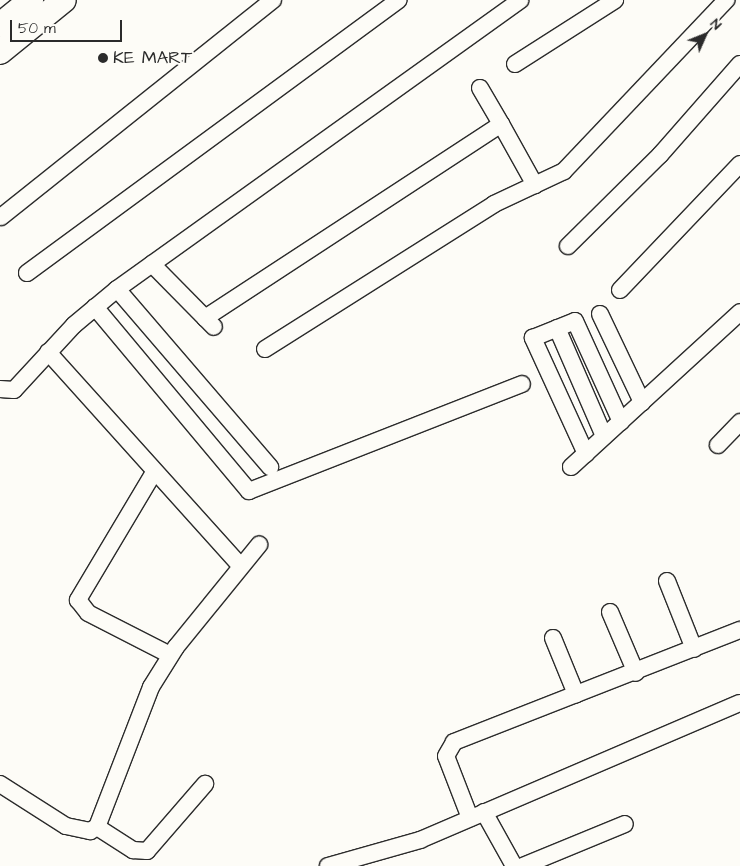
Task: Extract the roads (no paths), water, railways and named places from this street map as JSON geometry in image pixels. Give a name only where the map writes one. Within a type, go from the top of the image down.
[{"type":"highway","points":[[0,25],[31,0]]},
{"type":"highway","points":[[0,52],[64,0]]},
{"type":"street","points":[[1,217],[273,0]]},
{"type":"street","points":[[27,273],[399,0]]},
{"type":"street","points":[[0,389],[14,390],[48,352],[95,307],[117,289],[520,0]]},
{"type":"street","points":[[515,64],[615,0]]},
{"type":"street","points":[[265,349],[437,239],[579,159],[726,0]]},
{"type":"street","points":[[568,246],[660,155],[740,64]]},
{"type":"street","points":[[480,88],[535,184]]},
{"type":"street","points":[[152,264],[209,322],[501,124]]},
{"type":"street","points":[[620,290],[740,164]]},
{"type":"street","points":[[117,289],[270,467]]},
{"type":"street","points":[[95,307],[249,491],[522,384]]},
{"type":"street","points":[[571,467],[740,312]]},
{"type":"street","points":[[600,314],[642,402]]},
{"type":"street","points":[[586,454],[533,338],[575,321],[621,422]]},
{"type":"street","points":[[557,328],[604,436]]},
{"type":"street","points":[[48,352],[153,474],[241,566]]},
{"type":"street","points":[[718,445],[740,422]]},
{"type":"street","points":[[153,474],[78,600],[88,613],[170,655]]},
{"type":"street","points":[[97,827],[140,709],[170,655],[259,545]]},
{"type":"street","points":[[667,581],[694,649]]},
{"type":"street","points":[[610,612],[636,673]]},
{"type":"street","points":[[625,824],[523,866],[477,815],[446,756],[448,748],[576,694],[636,673],[740,630]]},
{"type":"street","points":[[553,638],[576,694]]},
{"type":"street","points":[[328,866],[420,840],[740,703]]},
{"type":"street","points":[[0,784],[66,826],[80,831],[97,827],[133,850],[147,851],[205,784]]},
{"type":"place","name":"KE MART","points":[[103,58]]}]
